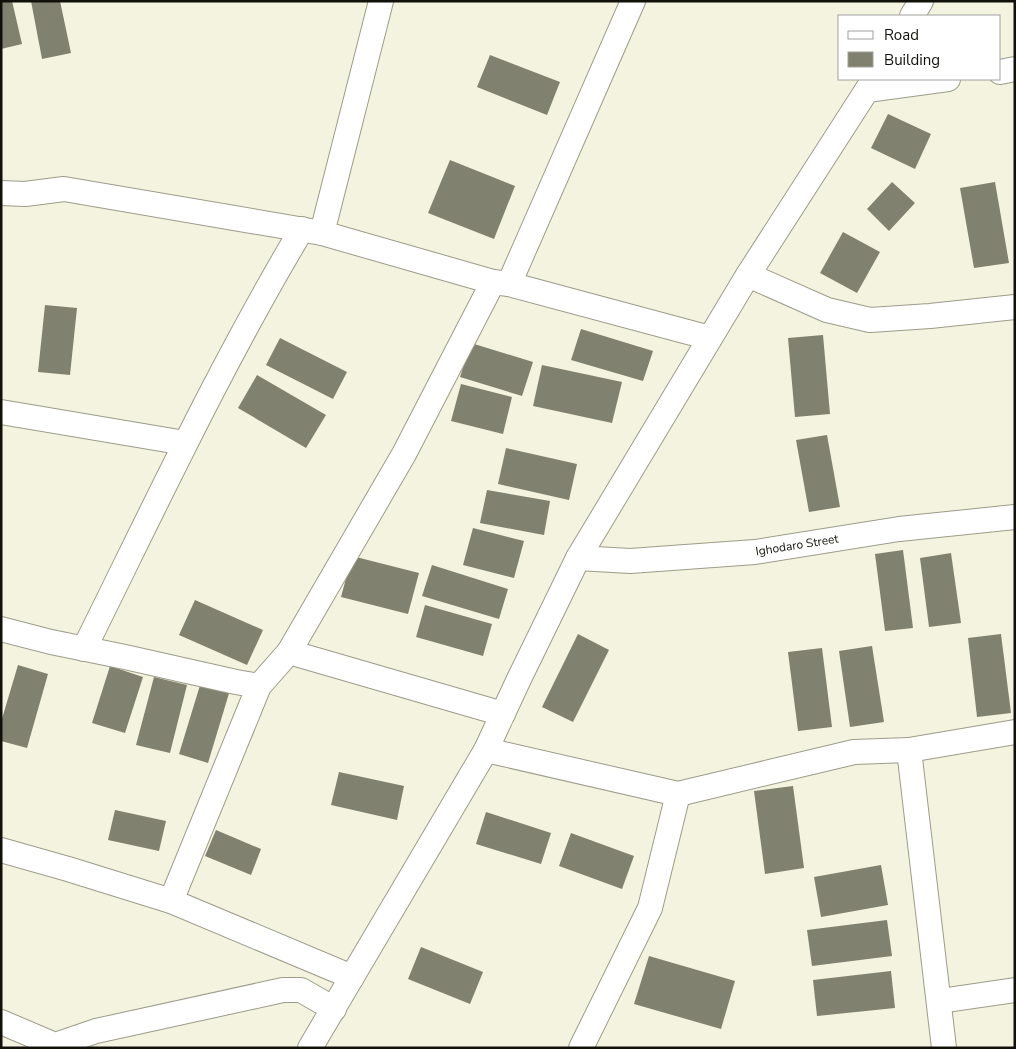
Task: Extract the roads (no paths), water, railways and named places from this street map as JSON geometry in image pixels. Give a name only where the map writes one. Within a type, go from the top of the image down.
[{"type":"street","points":[[84,649],[185,443],[282,263],[312,231],[381,1]]},
{"type":"street","points":[[171,901],[258,686],[289,652],[501,283],[633,1]]},
{"type":"street","points":[[913,15],[921,1]]},
{"type":"street","points":[[1001,72],[1015,69]]},
{"type":"street","points":[[310,1048],[486,750],[578,558],[748,275],[870,84],[932,80]]},
{"type":"street","points":[[1,193],[26,194],[64,189],[312,231],[710,338]]},
{"type":"street","points":[[748,275],[827,310],[870,320],[930,316],[1015,306]]},
{"type":"street","points":[[1,412],[185,443]]},
{"type":"street","name":"Ighodaro Street","points":[[578,558],[630,561],[755,552],[899,529],[1015,517]]},
{"type":"street","points":[[1,629],[51,642],[125,656],[258,686]]},
{"type":"street","points":[[289,652],[502,714]]},
{"type":"street","points":[[486,750],[678,794],[854,752],[909,750],[1015,732]]},
{"type":"street","points":[[909,750],[944,1048]]},
{"type":"street","points":[[581,1048],[650,908],[678,794]]},
{"type":"street","points":[[1,850],[68,868],[171,901],[352,977]]},
{"type":"street","points":[[1,1022],[54,1046],[96,1031],[283,990],[301,990],[334,1008]]},
{"type":"street","points":[[940,1002],[1015,990]]}]
